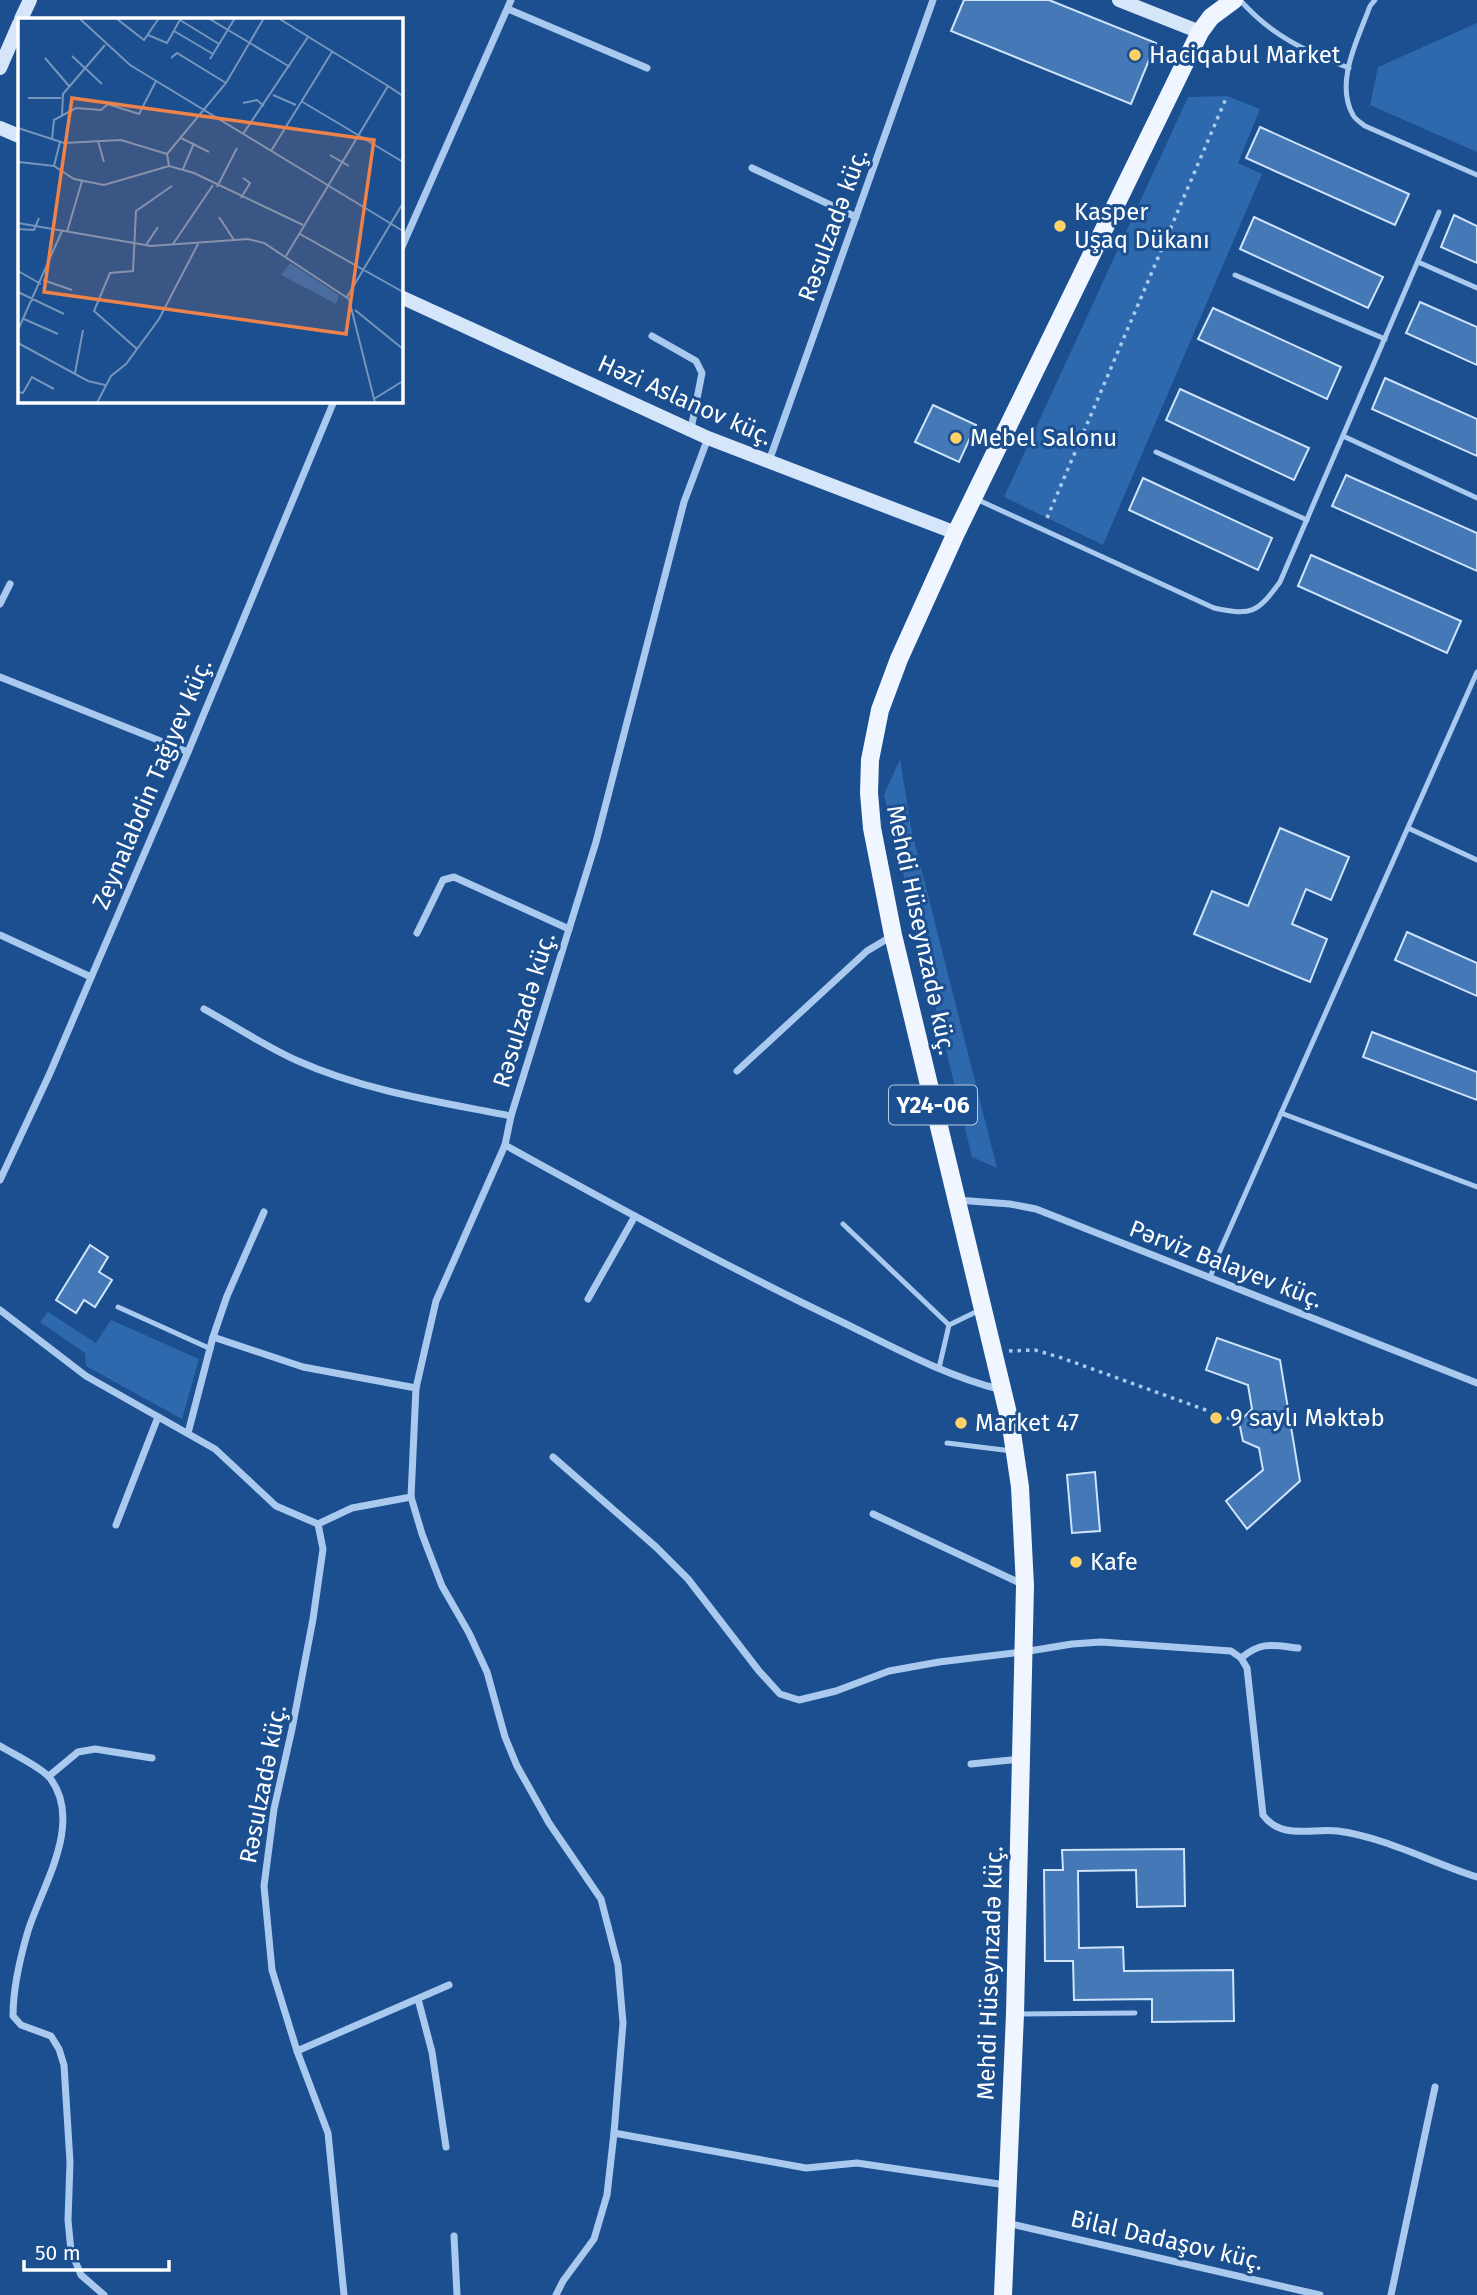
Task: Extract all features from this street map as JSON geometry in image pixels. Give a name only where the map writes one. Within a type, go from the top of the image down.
[{"type":"main road","points":[[22,18],[30,0]]},
{"type":"main road","points":[[1119,0],[1200,32]]},
{"type":"main road","name":"Mehdi Hüseynzadə küç.","points":[[1003,2295],[1015,2014],[1025,1586],[1016,1452],[893,935],[872,828],[870,760],[880,710],[899,659],[956,533],[1200,32],[1212,17],[1234,0]]},
{"type":"main road","points":[[0,68],[18,26]]},
{"type":"main road","points":[[0,128],[18,136]]},
{"type":"main road","name":"Həzi Aslanov küç.","points":[[402,297],[708,438],[956,533]]},
{"type":"street","points":[[402,247],[511,0]]},
{"type":"street","name":"Rəsulzadə küç.","points":[[769,462],[933,0]]},
{"type":"street","points":[[508,9],[647,68]]},
{"type":"street","points":[[752,168],[856,217]]},
{"type":"street","points":[[652,336],[696,360],[702,373],[691,430]]},
{"type":"street","name":"Zeynalabdin Tağıyev küç.","points":[[0,1180],[50,1073],[188,752],[334,402]]},
{"type":"street","name":"Rəsulzadə küç.","points":[[411,1497],[416,1388],[436,1301],[505,1145],[596,842],[684,502],[708,438]]},
{"type":"street","points":[[0,604],[10,584]]},
{"type":"street","points":[[0,677],[188,752]]},
{"type":"street","points":[[417,933],[443,880],[454,877],[569,929]]},
{"type":"street","points":[[737,1071],[867,951],[893,935]]},
{"type":"street","points":[[0,936],[91,977]]},
{"type":"street","points":[[204,1009],[297,1061],[340,1077],[413,1097],[512,1116]]},
{"type":"street","points":[[505,1145],[814,1309],[970,1382],[1003,1390]]},
{"type":"street","name":"Pərviz Balayev küç.","points":[[956,1200],[1036,1209],[1477,1382]]},
{"type":"street","points":[[188,1433],[228,1296],[264,1212]]},
{"type":"street","points":[[587,1299],[635,1216]]},
{"type":"street","points":[[0,1310],[86,1376],[215,1450],[276,1506],[318,1524],[352,1508],[411,1497],[442,1586],[469,1633],[487,1672],[505,1737],[517,1766],[548,1823],[601,1899],[618,1965],[623,2023],[607,2195],[594,2239],[556,2295]]},
{"type":"street","points":[[214,1337],[303,1367],[416,1388]]},
{"type":"street","points":[[116,1525],[159,1418]]},
{"type":"street","points":[[553,1457],[656,1547],[688,1580],[780,1694],[799,1700],[836,1691],[889,1671],[939,1661],[1023,1653],[1072,1644],[1101,1642],[1231,1651],[1241,1658],[1247,1668],[1262,1815],[1270,1826],[1286,1832],[1329,1830],[1365,1835],[1477,1877]]},
{"type":"street","points":[[873,1514],[1025,1586]]},
{"type":"street","name":"Rəsulzadə küç.","points":[[318,1524],[323,1549],[313,1619],[274,1809],[264,1886],[272,1970],[297,2052],[328,2133],[344,2295]]},
{"type":"street","points":[[1241,1658],[1253,1648],[1267,1644],[1297,1648]]},
{"type":"street","points":[[0,1746],[49,1776],[59,1796],[63,1837],[28,1930],[17,1975],[13,2016],[21,2025],[51,2036],[59,2049],[64,2065],[69,2134],[68,2220],[71,2251],[81,2274],[104,2295]]},
{"type":"street","points":[[49,1776],[78,1752],[95,1749],[152,1758]]},
{"type":"street","points":[[971,1764],[1021,1759]]},
{"type":"street","points":[[297,2052],[449,1985]]},
{"type":"street","points":[[418,1999],[432,2052],[446,2147]]},
{"type":"street","points":[[1391,2295],[1435,2087]]},
{"type":"street","points":[[614,2133],[806,2168],[857,2162],[1006,2185]]},
{"type":"street","name":"Bilal Dadaşov küç.","points":[[1005,2223],[1320,2295]]},
{"type":"street","points":[[454,2236],[457,2295]]},
{"type":"lane","points":[[1240,0],[1278,36],[1349,68]]},
{"type":"lane","points":[[1375,0],[1370,6],[1345,86],[1353,115],[1365,126],[1477,175]]},
{"type":"lane","points":[[973,498],[1214,608],[1240,613],[1262,606],[1280,582],[1439,212]]},
{"type":"lane","points":[[1418,262],[1477,288]]},
{"type":"lane","points":[[1236,275],[1385,339]]},
{"type":"lane","points":[[1343,436],[1477,498]]},
{"type":"lane","points":[[1156,452],[1307,520]]},
{"type":"lane","points":[[1210,1278],[1477,672]]},
{"type":"lane","points":[[1408,828],[1477,860]]},
{"type":"lane","points":[[1281,1113],[1477,1187]]},
{"type":"lane","points":[[843,1224],[949,1325]]},
{"type":"lane","points":[[118,1307],[211,1349]]},
{"type":"lane","points":[[949,1325],[982,1309]]},
{"type":"lane","points":[[939,1368],[949,1325]]},
{"type":"lane","points":[[947,1443],[1016,1452]]},
{"type":"lane","points":[[1015,2014],[1135,2013]]},
{"type":"path","points":[[1047,518],[1227,96]]},
{"type":"path","points":[[993,1353],[1015,1350],[1044,1352],[1239,1422]]},
{"type":"shaded area","points":[[1477,23],[1477,152],[1370,105],[1378,67]]},
{"type":"shaded area","points":[[1227,96],[1260,109],[1238,163],[1262,174],[1103,545],[1004,497],[1188,97]]},
{"type":"shaded area","points":[[900,759],[911,828],[997,1168],[972,1157],[884,795]]},
{"type":"shaded area","points":[[48,1312],[96,1343],[111,1320],[199,1359],[182,1419],[86,1366],[85,1353],[40,1322]]},
{"type":"building","points":[[964,0],[1049,0],[1156,43],[1131,104],[951,31]]},
{"type":"building","points":[[1260,127],[1409,194],[1395,225],[1246,158]]},
{"type":"building","points":[[1454,215],[1477,226],[1477,263],[1441,247]]},
{"type":"building","points":[[1254,217],[1383,277],[1368,308],[1240,249]]},
{"type":"building","points":[[1420,302],[1477,327],[1477,365],[1406,333]]},
{"type":"building","points":[[1213,308],[1341,367],[1327,399],[1198,339]]},
{"type":"building","points":[[1385,378],[1477,419],[1477,456],[1372,409]]},
{"type":"building","points":[[1180,389],[1309,448],[1294,480],[1166,420]]},
{"type":"building","points":[[933,405],[976,425],[959,462],[915,442]]},
{"type":"building","points":[[1346,475],[1477,533],[1477,571],[1332,506]]},
{"type":"building","points":[[1143,478],[1272,538],[1258,570],[1129,510]]},
{"type":"building","points":[[1311,555],[1461,621],[1447,653],[1298,586]]},
{"type":"building","points":[[1280,828],[1349,857],[1331,900],[1306,889],[1292,924],[1327,939],[1310,982],[1194,934],[1212,891],[1248,906]]},
{"type":"building","points":[[1407,932],[1477,963],[1477,996],[1395,960]]},
{"type":"building","points":[[1372,1032],[1477,1072],[1477,1100],[1363,1057]]},
{"type":"building","points":[[90,1245],[108,1257],[99,1272],[112,1280],[95,1307],[84,1300],[76,1313],[56,1300]]},
{"type":"building","points":[[1217,1338],[1280,1360],[1300,1481],[1247,1529],[1226,1501],[1263,1470],[1259,1448],[1243,1441],[1239,1422],[1252,1409],[1248,1385],[1206,1370]]},
{"type":"building","points":[[1095,1472],[1100,1531],[1072,1533],[1067,1475]]},
{"type":"building","points":[[1184,1849],[1185,1906],[1137,1907],[1136,1870],[1078,1871],[1079,1948],[1123,1947],[1124,1971],[1233,1970],[1234,2021],[1152,2022],[1152,1999],[1074,2000],[1073,1961],[1045,1961],[1044,1870],[1063,1870],[1062,1850]]},
{"type":"place","name":"Haciqabul Market","points":[[1135,55]]},
{"type":"place","name":"Kasper Uşaq Dükanı","points":[[1060,226]]},
{"type":"place","name":"Mebel Salonu","points":[[956,438]]},
{"type":"place","name":"9 saylı Məktəb","points":[[1216,1418]]},
{"type":"place","name":"Market 47","points":[[961,1423]]},
{"type":"place","name":"Kafe","points":[[1076,1562]]}]
